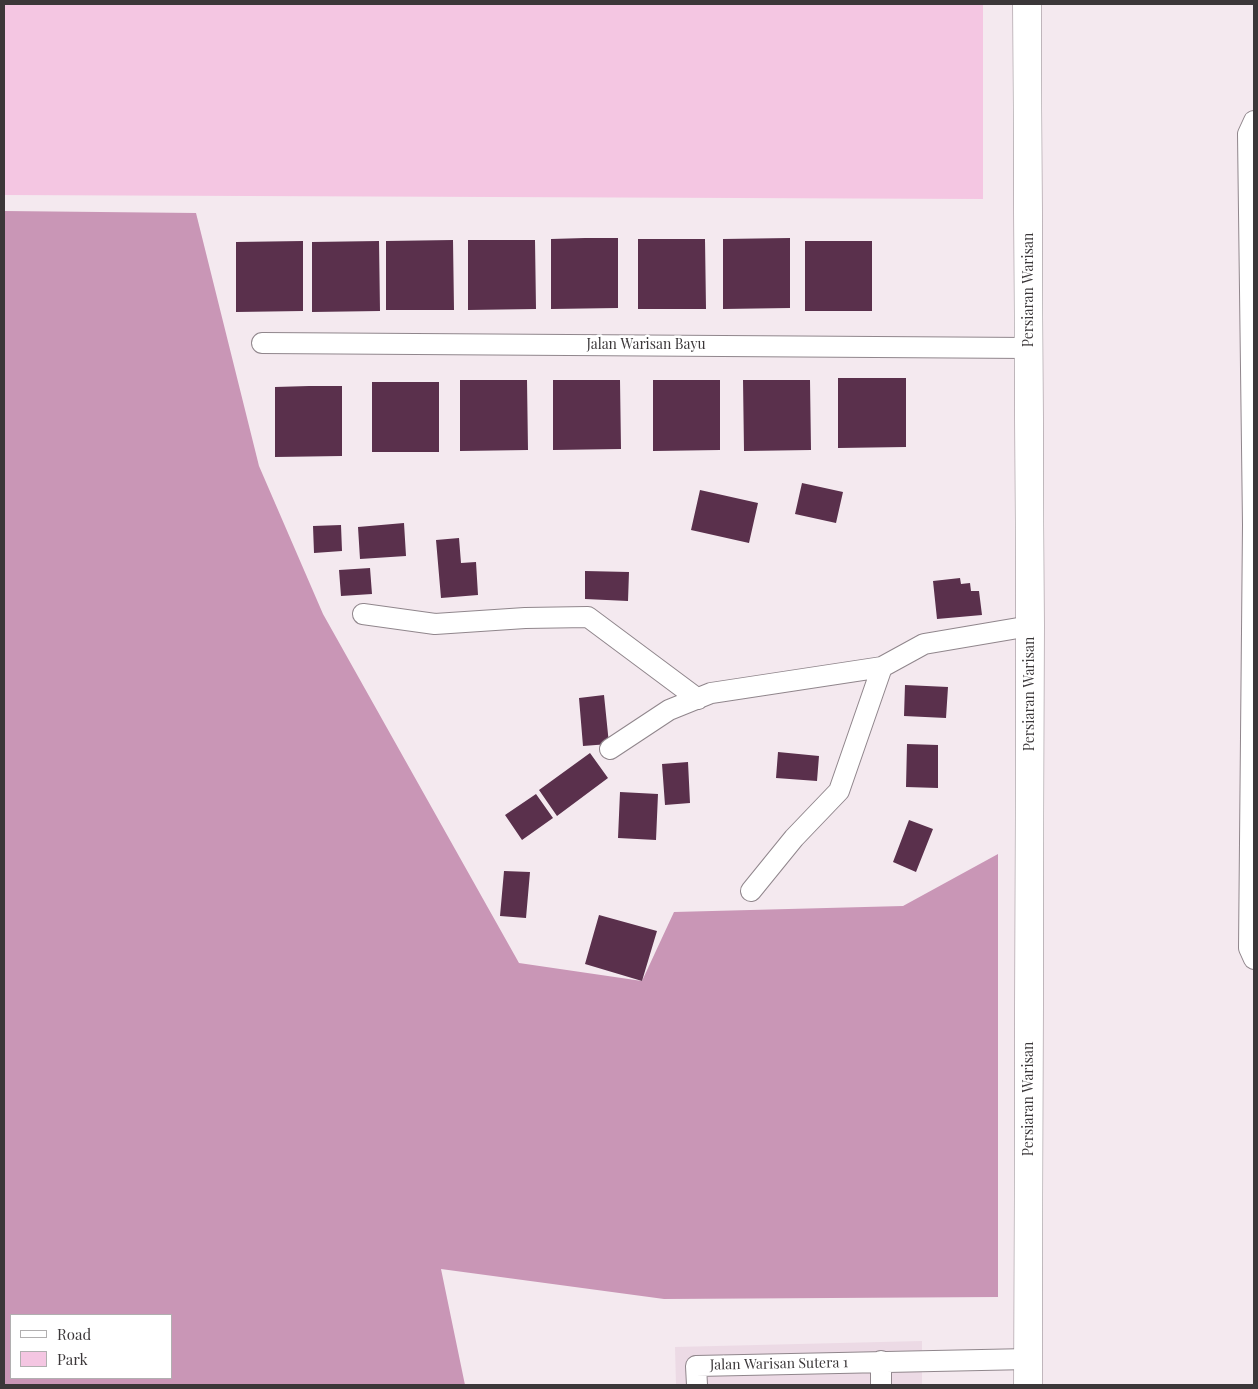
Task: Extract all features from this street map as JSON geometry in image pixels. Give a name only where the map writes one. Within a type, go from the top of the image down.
[{"type":"main road","name":"Persiaran Warisan","points":[[1027,4],[1030,626],[1028,1372]]},
{"type":"street","points":[[1254,121],[1248,134],[1254,526],[1250,948],[1254,959]]},
{"type":"street","name":"Jalan Warisan Bayu","points":[[262,343],[1029,348]]},
{"type":"street","points":[[364,614],[435,624],[526,618],[588,617],[698,698]]},
{"type":"street","points":[[610,749],[669,710],[711,693],[882,667],[924,644],[1030,626]]},
{"type":"street","points":[[751,891],[794,838],[839,791],[882,667]]},
{"type":"street","points":[[881,1362],[881,1385]]},
{"type":"street","name":"Jalan Warisan Sutera 1","points":[[697,1385],[696,1366],[881,1362],[1028,1372]]},
{"type":"shaded area","points":[[4,211],[196,213],[259,466],[323,614],[519,963],[642,981],[674,912],[903,906],[998,854],[998,1297],[664,1299],[441,1269],[465,1385],[4,1385]]},
{"type":"shaded area","points":[[922,1341],[922,1385],[676,1385],[675,1347]]},
{"type":"green space","points":[[4,4],[983,4],[983,199],[4,195]]},
{"type":"building","points":[[618,238],[618,308],[551,309],[551,239]]},
{"type":"building","points":[[790,238],[790,308],[723,309],[723,239]]},
{"type":"building","points":[[638,239],[705,239],[706,309],[638,309]]},
{"type":"building","points":[[453,240],[454,310],[386,310],[386,241]]},
{"type":"building","points":[[468,240],[535,240],[536,309],[468,310]]},
{"type":"building","points":[[303,241],[303,311],[236,312],[236,242]]},
{"type":"building","points":[[379,241],[380,311],[312,312],[312,242]]},
{"type":"building","points":[[805,241],[872,241],[872,311],[805,311]]},
{"type":"building","points":[[838,378],[906,378],[906,447],[838,448]]},
{"type":"building","points":[[460,380],[527,380],[528,450],[460,451]]},
{"type":"building","points":[[553,380],[620,380],[621,449],[553,450]]},
{"type":"building","points":[[653,380],[720,380],[720,450],[653,451]]},
{"type":"building","points":[[743,380],[810,380],[811,450],[744,451]]},
{"type":"building","points":[[372,382],[439,382],[439,452],[372,452]]},
{"type":"building","points":[[342,386],[342,456],[275,457],[275,387]]},
{"type":"building","points":[[802,483],[843,492],[836,523],[795,514]]},
{"type":"building","points":[[700,490],[758,503],[749,543],[691,530]]},
{"type":"building","points":[[404,523],[406,556],[360,559],[358,527]]},
{"type":"building","points":[[341,525],[342,551],[314,553],[313,526]]},
{"type":"building","points":[[459,538],[461,563],[476,562],[478,595],[441,598],[436,540]]},
{"type":"building","points":[[370,568],[372,594],[341,596],[339,570]]},
{"type":"building","points":[[585,571],[629,572],[628,601],[585,599]]},
{"type":"building","points":[[960,578],[961,584],[970,583],[971,591],[979,591],[982,615],[937,619],[933,581]]},
{"type":"building","points":[[905,685],[948,687],[946,718],[904,716]]},
{"type":"building","points":[[604,695],[609,744],[583,746],[579,698]]},
{"type":"building","points":[[907,744],[938,745],[938,788],[906,787]]},
{"type":"building","points":[[778,752],[819,756],[817,781],[776,778]]},
{"type":"building","points":[[590,753],[608,778],[557,816],[539,790]]},
{"type":"building","points":[[688,762],[690,803],[665,805],[662,764]]},
{"type":"building","points":[[620,792],[658,794],[656,840],[618,838]]},
{"type":"building","points":[[536,794],[553,818],[522,840],[505,815]]},
{"type":"building","points":[[909,820],[933,829],[916,872],[893,862]]},
{"type":"building","points":[[504,871],[530,872],[526,918],[500,916]]},
{"type":"building","points":[[599,915],[657,931],[642,981],[585,964]]}]
